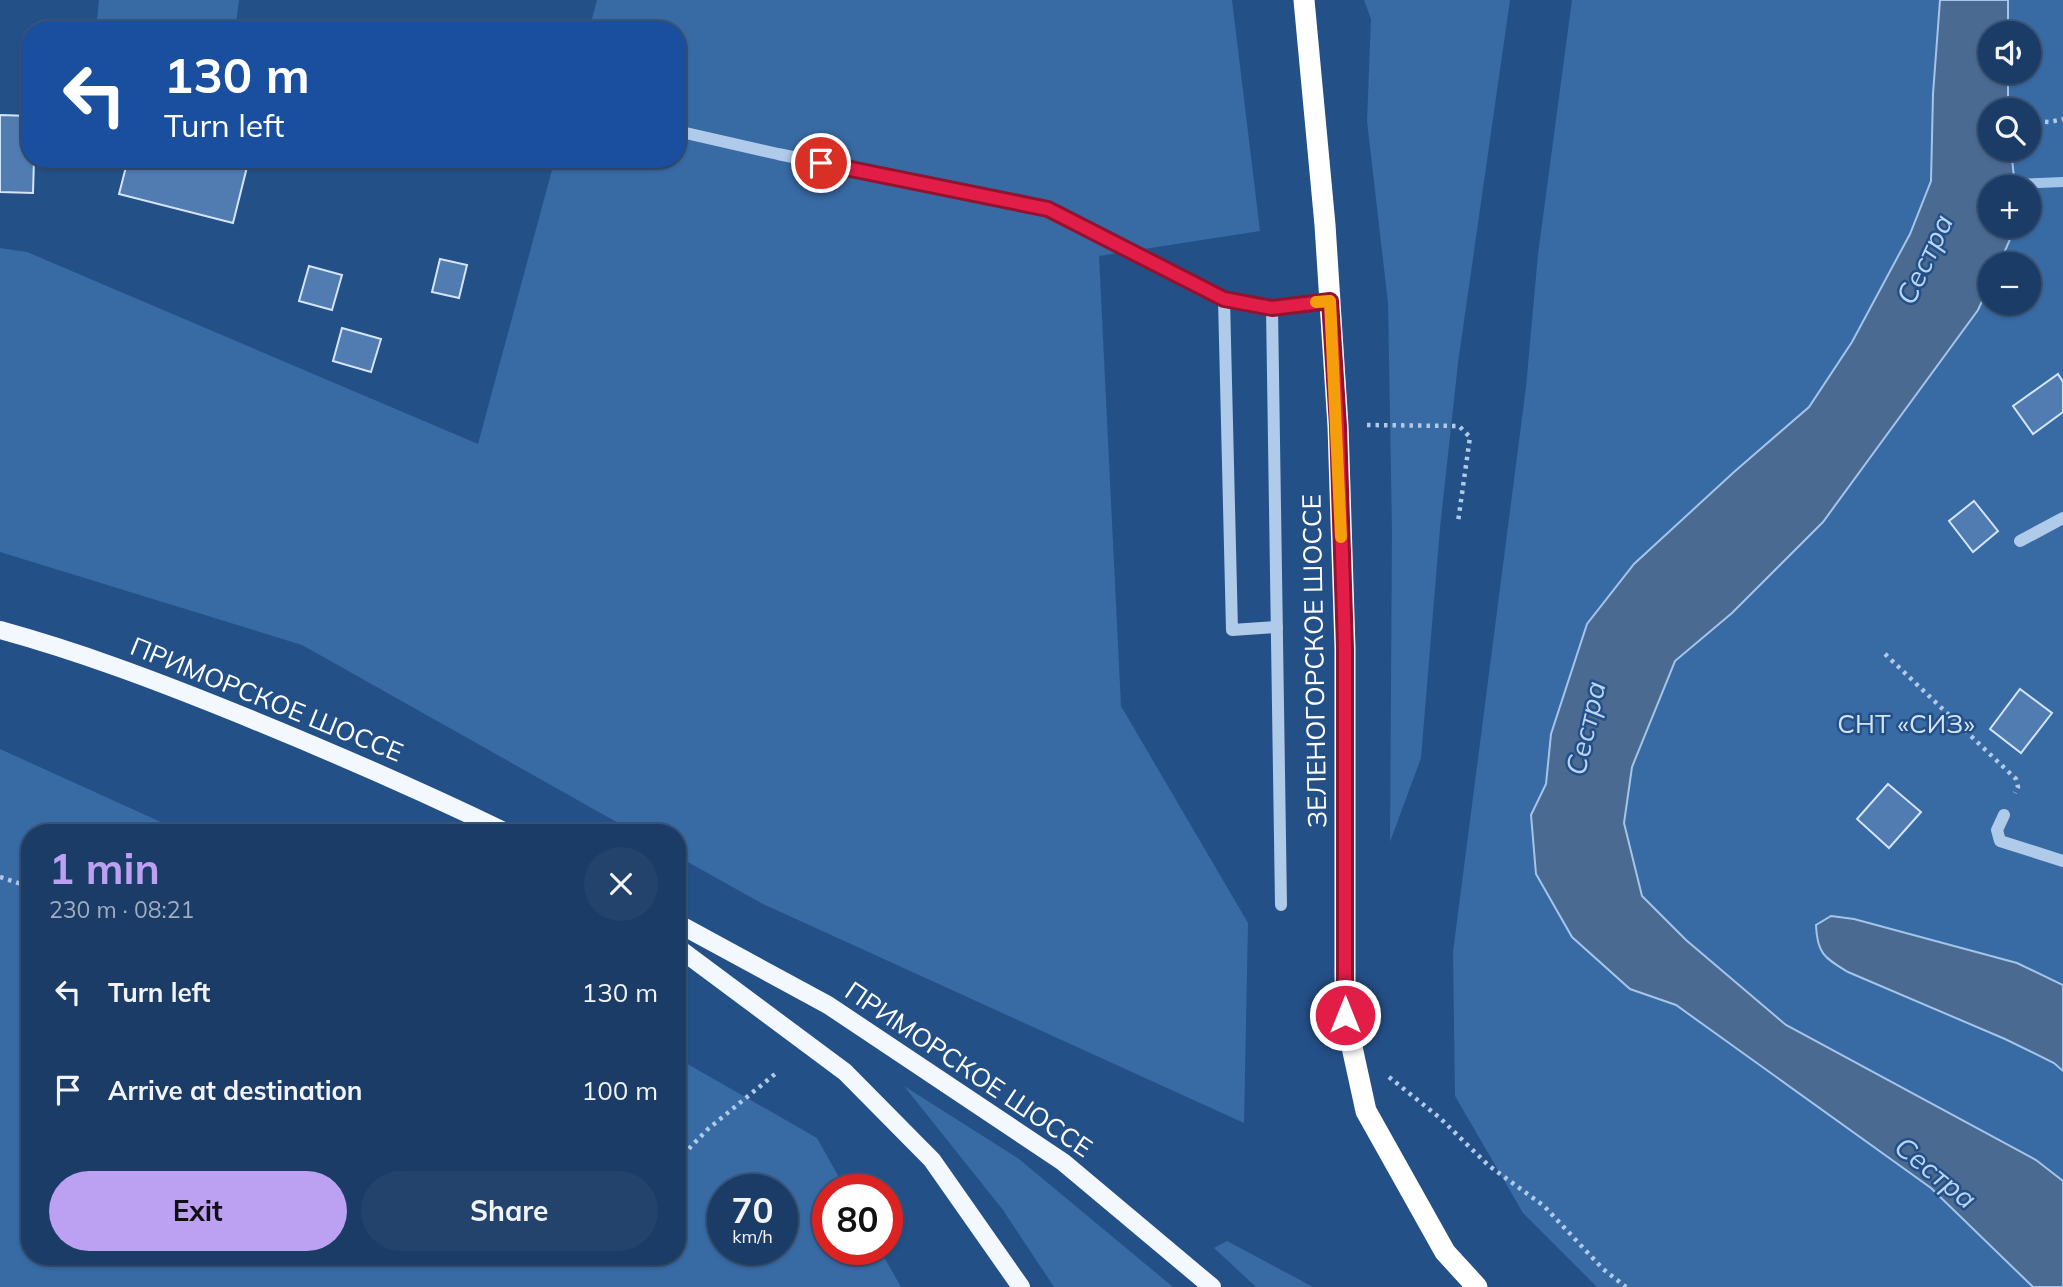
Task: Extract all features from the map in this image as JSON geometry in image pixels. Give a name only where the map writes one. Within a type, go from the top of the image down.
[{"type":"highway","name":"ЗЕЛЕНОГОРСКОЕ ШОССЕ","points":[[1304,0],[1338,426],[1345,648],[1345,1015],[1366,1111],[1445,1252],[1477,1287]]},
{"type":"main road","name":"ПРИМОРСКОЕ ШОССЕ","points":[[0,630],[128,670],[421,791],[489,824]]},
{"type":"main road","name":"ПРИМОРСКОЕ ШОССЕ","points":[[686,928],[828,1005],[1063,1162],[1212,1287]]},
{"type":"main road","points":[[686,954],[845,1072],[932,1160],[1021,1287]]},
{"type":"lane","points":[[686,133],[1048,209],[1224,299],[1272,308],[1330,301]]},
{"type":"lane","points":[[1224,299],[1232,630],[1277,627]]},
{"type":"lane","points":[[1272,308],[1281,905]]},
{"type":"lane","points":[[2020,541],[2063,517]]},
{"type":"lane","points":[[2004,815],[1997,830],[2000,841],[2063,861]]},
{"type":"path","points":[[2041,122],[2063,118]]},
{"type":"path","points":[[1338,426],[1459,426],[1471,437],[1458,522]]},
{"type":"path","points":[[1885,654],[2016,779],[2018,787],[2004,815]]},
{"type":"path","points":[[0,877],[21,884]]},
{"type":"path","points":[[1352,1048],[1440,1118],[1488,1165],[1544,1206],[1602,1269],[1626,1287]]},
{"type":"path","points":[[686,1152],[708,1129],[775,1074]]},
{"type":"green space","points":[[99,0],[239,0],[236,21],[97,21]]},
{"type":"green space","points":[[597,0],[1232,0],[1260,231],[1099,256],[1121,706],[1248,923],[1244,1123],[763,904],[686,861],[686,824],[620,824],[302,645],[0,552],[0,248],[27,252],[478,444],[553,168],[686,168],[686,21],[591,21]]},
{"type":"green space","points":[[1364,0],[1510,0],[1458,363],[1440,528],[1421,758],[1390,842],[1392,531],[1388,303],[1367,121],[1371,19]]},
{"type":"green space","points":[[1572,0],[1940,0],[1933,94],[1931,181],[1910,234],[1852,342],[1809,407],[1634,564],[1551,734],[1546,784],[1531,815],[1536,874],[1572,937],[1630,989],[1676,1005],[1931,1188],[2033,1287],[1597,1287],[1523,1213],[1455,1096],[1453,952],[1526,387],[1538,254]]},
{"type":"green space","name":"СНТ «СИЗ»","points":[[2008,0],[2063,0],[2063,985],[2017,963],[1854,919],[1831,916],[1816,925],[1820,949],[1833,963],[1848,972],[2005,1039],[2054,1063],[2063,1071],[2063,1181],[2036,1160],[1786,1025],[1686,940],[1642,896],[1624,823],[1632,767],[1675,661],[1732,613],[1823,522],[1978,310],[1978,315],[2041,315],[2041,252],[2004,252],[2011,238],[2041,238],[2041,175],[2014,175],[2012,161],[2041,161],[2041,98],[2008,98],[2008,84],[2041,84],[2041,21],[2008,21]]},
{"type":"green space","points":[[0,749],[165,824],[21,824],[21,1265],[686,1265],[686,1063],[817,1138],[837,1174],[812,1174],[812,1265],[889,1265],[901,1287],[0,1287]]},
{"type":"green space","points":[[904,1086],[1019,1159],[1173,1287],[1054,1287],[1003,1210]]},
{"type":"green space","points":[[1227,1241],[1313,1287],[1256,1287],[1214,1248]]},
{"type":"water","name":"Сестра","points":[[1940,0],[2008,0],[2008,21],[1978,21],[1978,84],[2008,84],[2008,98],[1978,98],[1978,161],[2012,161],[2014,175],[1978,175],[1978,238],[2011,238],[2004,252],[1978,252],[1978,310],[1823,522],[1732,613],[1675,661],[1632,767],[1624,823],[1642,896],[1686,940],[1786,1025],[2036,1160],[2063,1181],[2063,1287],[2033,1287],[1931,1188],[1676,1005],[1630,989],[1572,937],[1536,874],[1531,815],[1546,784],[1551,734],[1587,624],[1634,564],[1809,407],[1852,342],[1910,234],[1931,181],[1933,94]]},
{"type":"water","points":[[1831,916],[1854,919],[2017,963],[2063,985],[2063,1071],[2054,1063],[2005,1039],[1848,972],[1833,963],[1820,949],[1816,925]]},
{"type":"building","points":[[0,115],[21,116],[21,168],[34,168],[33,193],[0,192]]},
{"type":"building","points":[[126,168],[247,168],[233,223],[119,194]]},
{"type":"building","points":[[440,259],[467,265],[459,298],[432,292]]},
{"type":"building","points":[[309,266],[342,275],[332,310],[299,301]]},
{"type":"building","points":[[342,328],[381,339],[371,372],[333,361]]},
{"type":"building","points":[[2058,374],[2063,382],[2063,412],[2033,434],[2013,406]]},
{"type":"building","points":[[1974,501],[1998,531],[1973,552],[1949,521]]},
{"type":"building","points":[[2020,689],[2052,713],[2021,753],[1990,729]]},
{"type":"building","points":[[1888,784],[1921,812],[1889,848],[1857,819]]},
{"type":"waterway","points":[[2041,183],[2063,182]]},
{"type":"slow traffic","points":[[1316,302],[1330,301],[1338,426],[1341,537]]},
{"type":"route","points":[[821,163],[1048,209],[1224,299],[1272,308],[1330,301],[1338,426],[1345,648],[1345,1015]]}]
